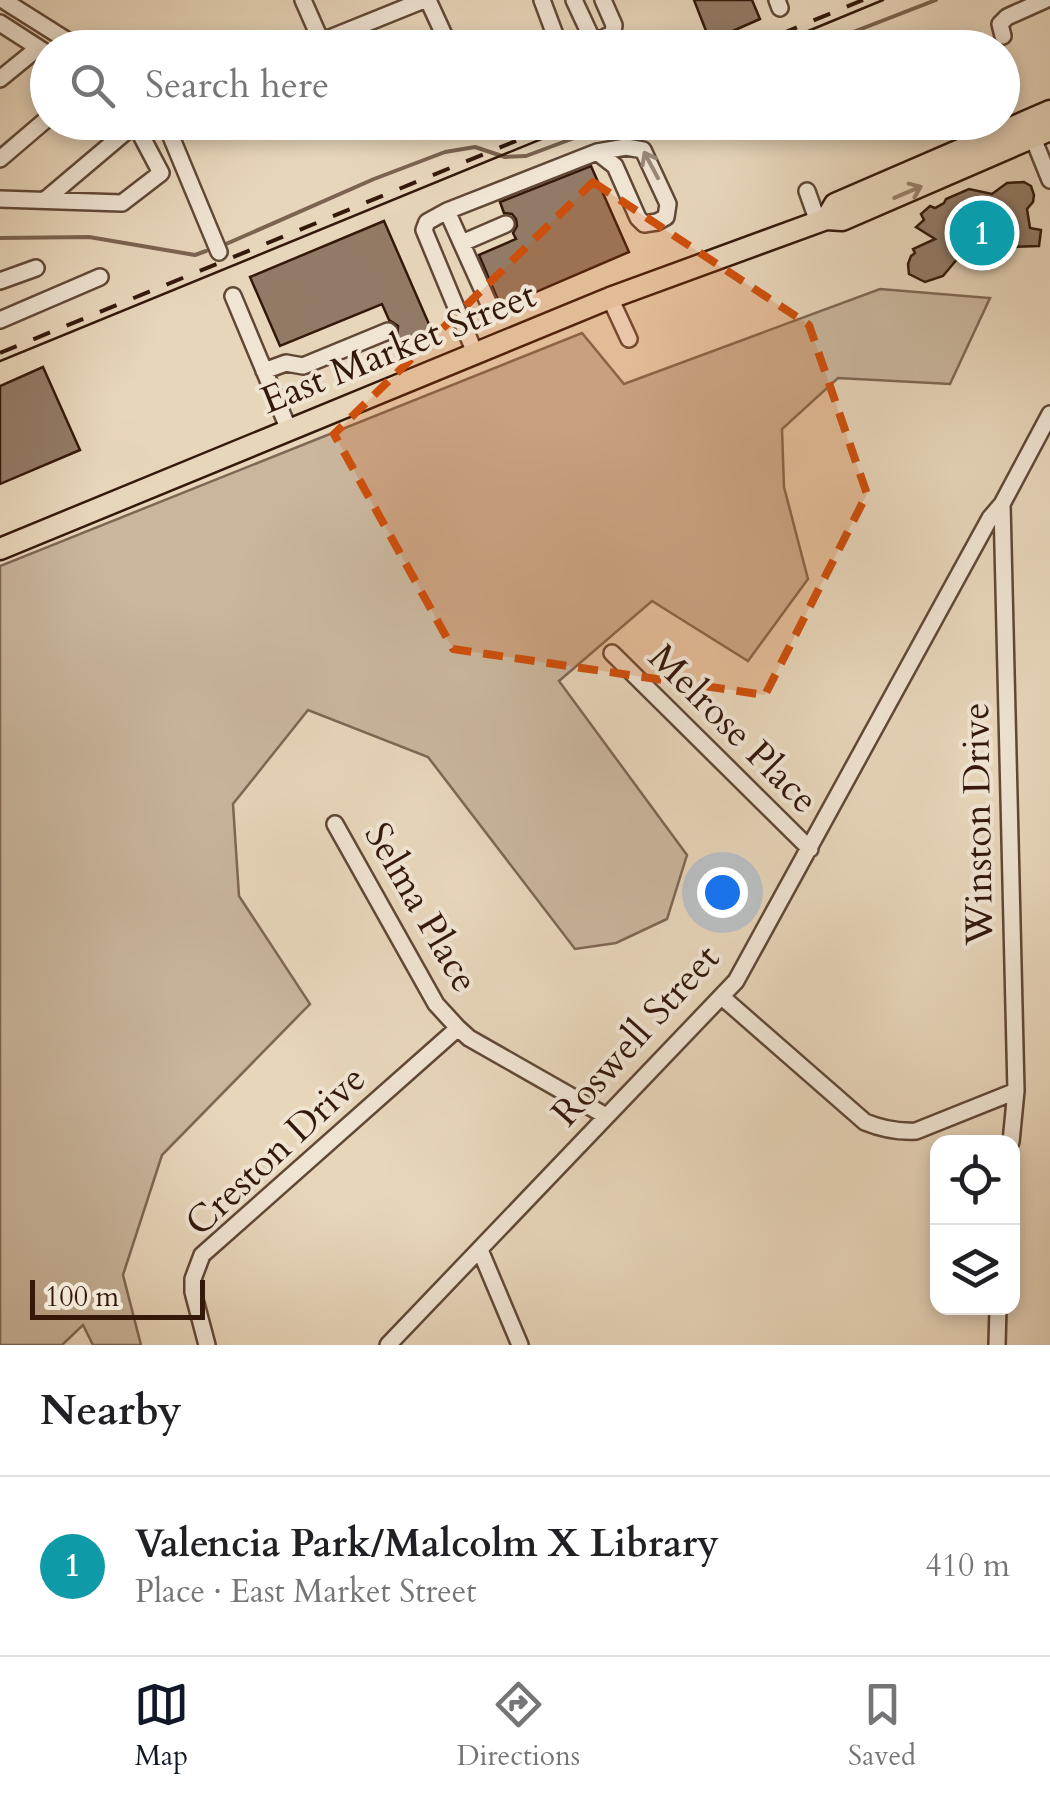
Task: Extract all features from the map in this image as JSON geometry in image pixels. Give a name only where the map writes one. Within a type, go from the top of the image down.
[{"type":"main road","name":"East Market Street","points":[[1036,130],[1050,111]]},
{"type":"main road","name":"East Market Street","points":[[0,550],[610,298],[822,220],[842,220],[1014,140]]},
{"type":"street","points":[[302,0],[316,30]]},
{"type":"street","points":[[349,30],[425,0],[441,30]]},
{"type":"street","points":[[542,0],[553,30]]},
{"type":"street","points":[[574,0],[588,30]]},
{"type":"street","points":[[603,0],[613,30]]},
{"type":"street","points":[[1002,30],[1000,24],[1007,18],[1045,0]]},
{"type":"street","points":[[3,5],[47,30]]},
{"type":"street","points":[[0,23],[30,43]]},
{"type":"street","points":[[0,79],[30,59]]},
{"type":"street","points":[[1036,130],[1050,180]]},
{"type":"street","points":[[0,158],[30,133]]},
{"type":"street","points":[[44,200],[115,140]]},
{"type":"street","points":[[0,200],[122,204],[160,176],[144,140]]},
{"type":"street","points":[[172,140],[219,252]]},
{"type":"street","points":[[476,353],[424,230],[427,222],[597,152],[626,146],[643,150],[668,204],[666,218],[644,224],[614,166],[597,152]]},
{"type":"street","points":[[807,191],[822,220]]},
{"type":"street","points":[[448,212],[488,302]]},
{"type":"street","points":[[462,243],[506,224]]},
{"type":"street","points":[[0,280],[36,268]]},
{"type":"street","points":[[0,320],[100,276]]},
{"type":"street","points":[[233,296],[289,430]]},
{"type":"street","points":[[610,298],[628,339]]},
{"type":"street","points":[[264,371],[286,363],[304,366],[388,331]]},
{"type":"street","name":"Roswell Street","points":[[388,1345],[736,982],[1050,414]]},
{"type":"street","name":"Winston Drive","points":[[1002,504],[1016,1091],[1013,1135]]},
{"type":"street","name":"Melrose Place","points":[[612,653],[810,849]]},
{"type":"street","name":"Selma Place","points":[[335,824],[436,1004],[458,1028],[606,1116]]},
{"type":"street","points":[[722,998],[865,1122],[876,1126],[916,1131],[1016,1091]]},
{"type":"street","name":"Creston Drive","points":[[207,1345],[193,1292],[193,1279],[202,1255],[458,1028]]},
{"type":"street","points":[[480,1250],[520,1345]]},
{"type":"street","points":[[997,1345],[998,1315]]},
{"type":"highlighted area","points":[[593,182],[809,325],[867,494],[765,695],[453,649],[334,434]]},
{"type":"shaded area","points":[[880,289],[990,298],[950,384],[838,378],[782,429],[784,487],[808,579],[748,661],[652,601],[559,681],[687,855],[667,919],[616,943],[575,949],[428,757],[308,710],[233,804],[239,896],[310,1004],[162,1155],[123,1275],[141,1345],[93,1345],[83,1325],[62,1345],[0,1345],[0,566],[582,333],[624,384]]},
{"type":"building","points":[[694,0],[752,0],[760,19],[735,30],[706,30]]},
{"type":"building","points":[[591,166],[629,252],[501,307],[479,255],[516,239],[516,219],[504,213],[500,202]]},
{"type":"building","points":[[1024,182],[1031,186],[1034,195],[1027,209],[1030,228],[1041,230],[1039,246],[1010,247],[977,267],[967,258],[963,263],[958,258],[943,276],[925,282],[909,274],[913,249],[935,239],[916,227],[924,220],[921,214],[930,206],[935,208],[969,189],[992,194],[1007,183]]},
{"type":"building","points":[[384,221],[432,331],[400,344],[398,326],[389,320],[382,304],[280,346],[250,277]]},
{"type":"building","points":[[43,367],[80,450],[0,484],[0,386]]},
{"type":"waterway","points":[[858,30],[936,0]]},
{"type":"waterway","points":[[226,244],[445,152],[475,147],[505,157],[526,156],[569,140]]},
{"type":"waterway","points":[[0,238],[89,237],[195,255],[206,251]]},
{"type":"tram line","points":[[810,30],[883,0]]},
{"type":"tram line","points":[[0,361],[539,140]]},
{"type":"railway","points":[[790,30],[863,0]]},
{"type":"railway","points":[[0,353],[518,140]]},
{"type":"place","name":"Valencia Park/Malcolm X Library","points":[[982,233]]}]
